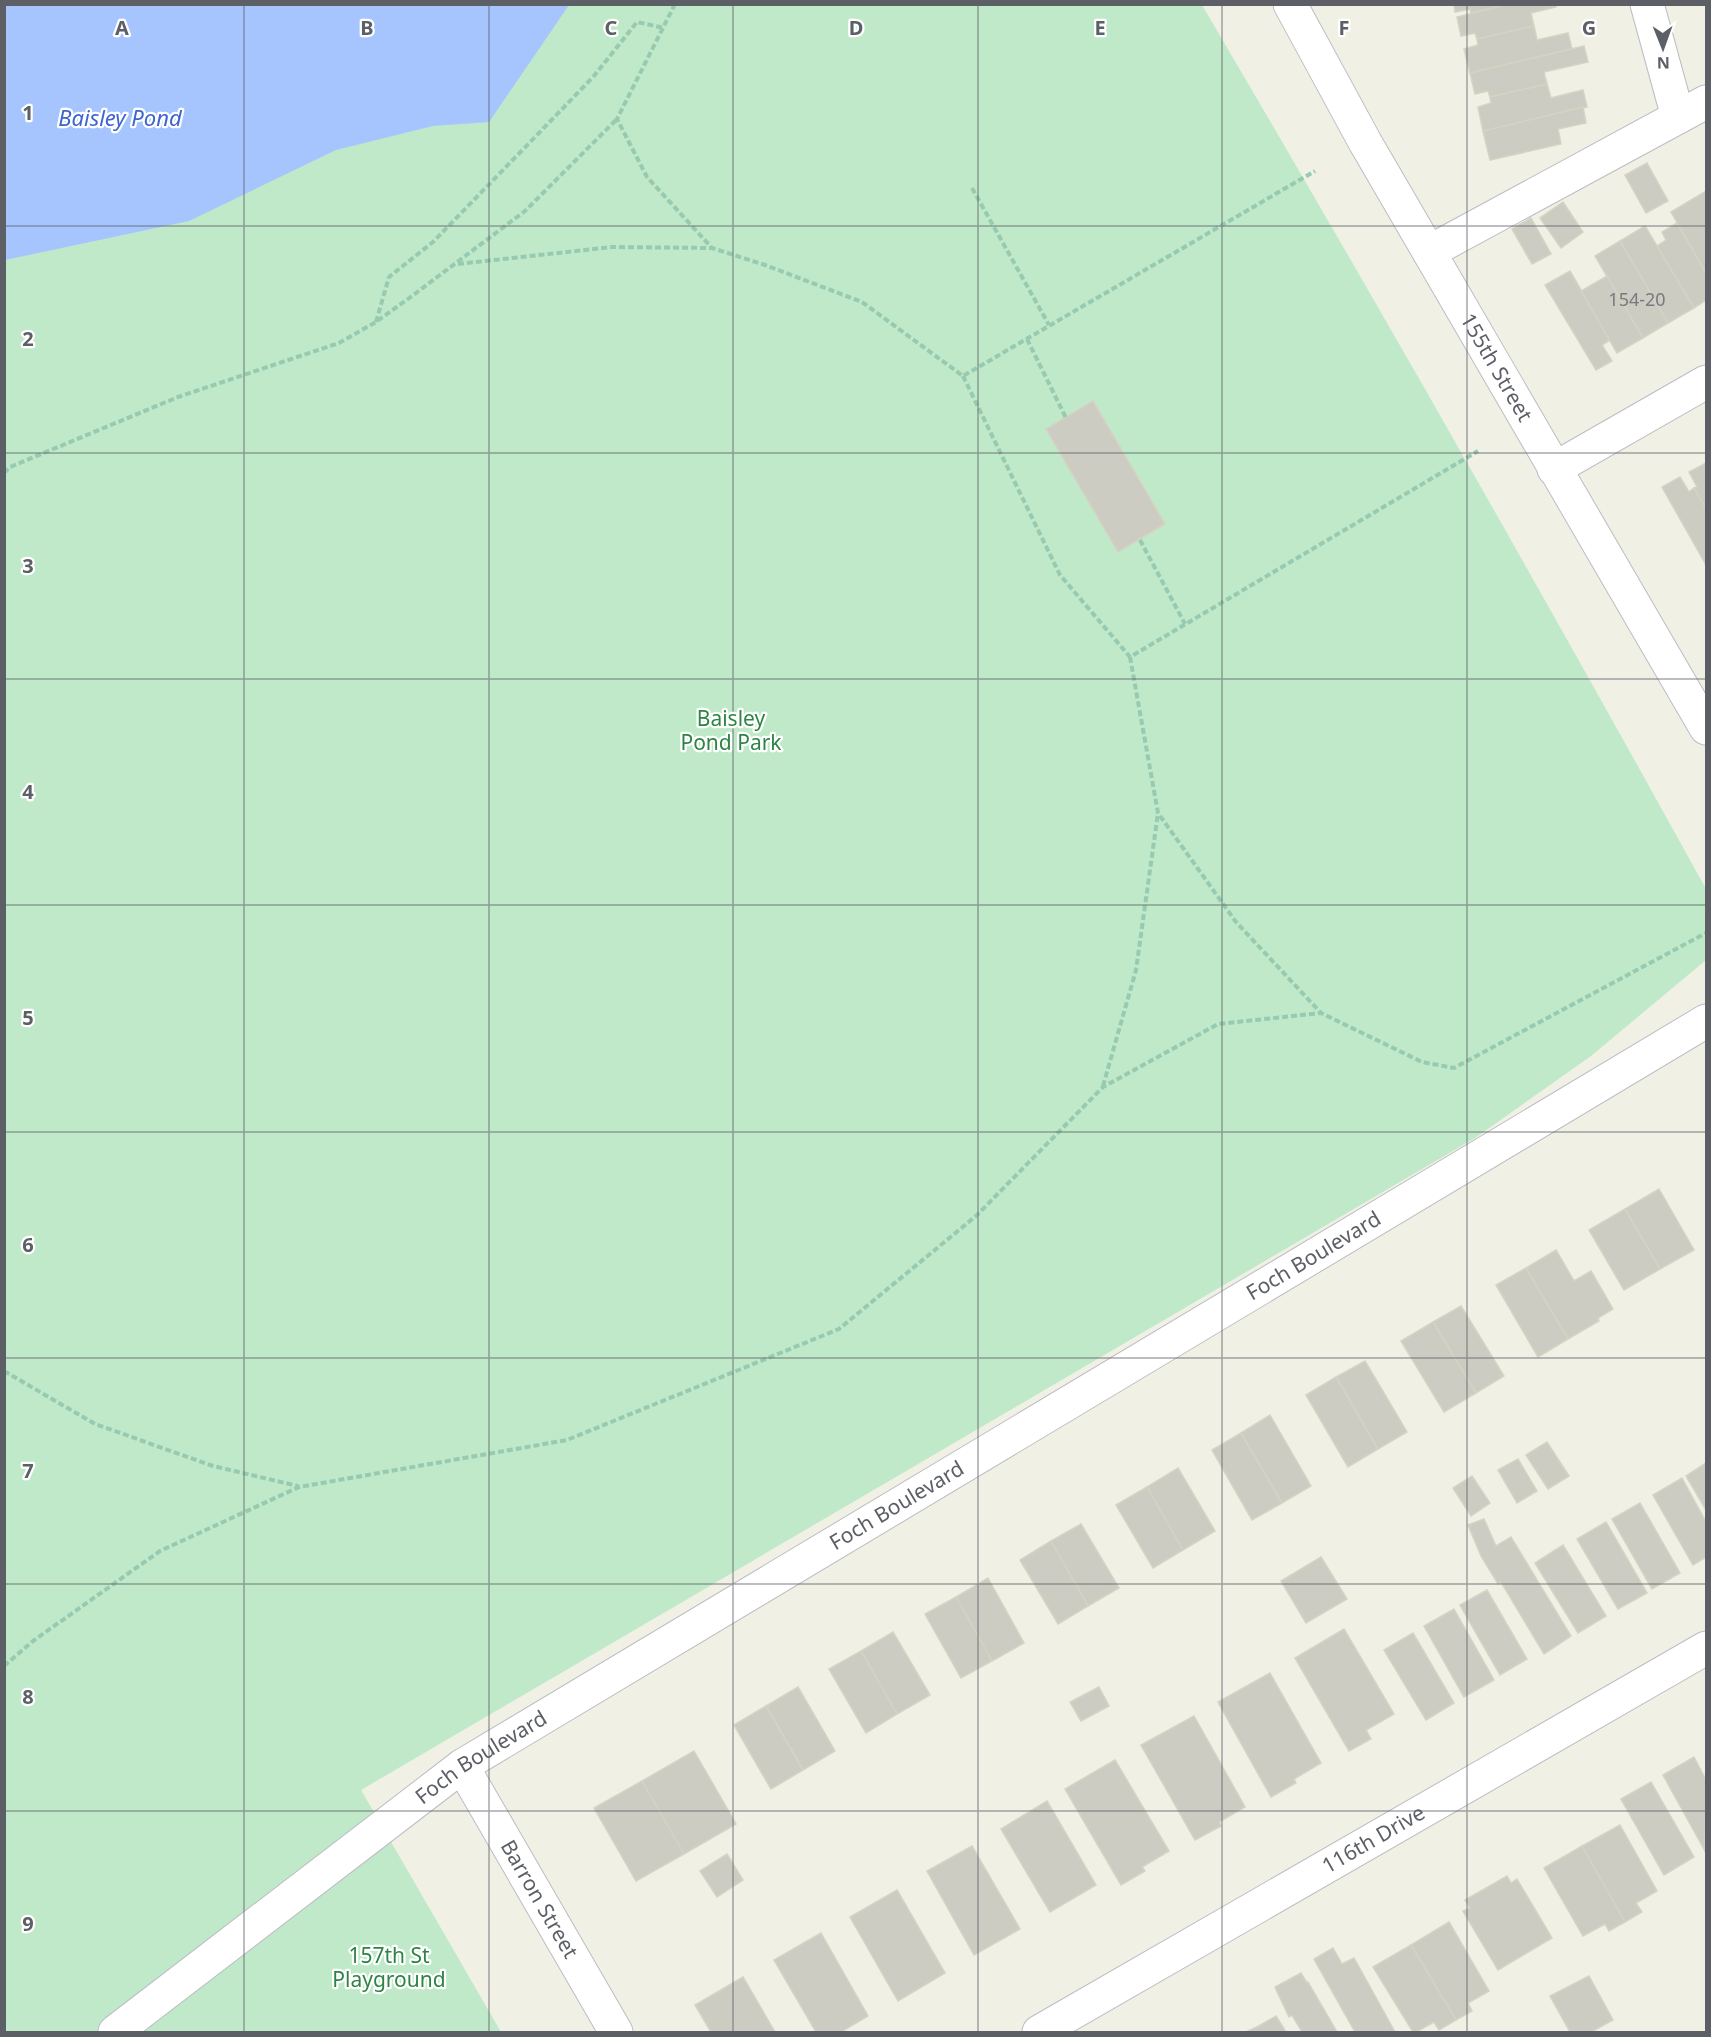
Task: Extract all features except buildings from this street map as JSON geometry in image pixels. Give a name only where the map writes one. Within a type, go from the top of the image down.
[{"type":"street","name":"155th Street","points":[[1290,4],[1365,142],[1554,469],[1703,714]]},
{"type":"street","points":[[1647,4],[1678,117]]},
{"type":"street","points":[[1429,252],[1707,102]]},
{"type":"street","points":[[1554,469],[1707,382]]},
{"type":"street","name":"Foch Boulevard","points":[[115,2032],[462,1766],[1707,1021]]},
{"type":"street","name":"116th Drive","points":[[1040,2032],[1707,1648]]},
{"type":"street","name":"Barron Street","points":[[462,1766],[615,2032]]},
{"type":"path","points":[[4,472],[10,467],[178,397],[339,343],[376,322],[525,211],[617,119],[675,4]]},
{"type":"path","points":[[376,322],[389,277],[433,242],[594,76],[637,22],[664,27]]},
{"type":"path","points":[[617,119],[647,177],[712,248]]},
{"type":"path","points":[[963,376],[1315,171]]},
{"type":"path","points":[[972,188],[1050,325]]},
{"type":"path","points":[[456,264],[612,247],[712,248],[765,265],[862,302],[963,376],[1060,575],[1130,657],[1158,813],[1136,970],[1103,1087]]},
{"type":"path","points":[[1027,339],[1066,418]]},
{"type":"path","points":[[1130,657],[1478,452]]},
{"type":"path","points":[[1140,540],[1185,624]]},
{"type":"path","points":[[1158,813],[1236,922],[1321,1013],[1422,1062],[1454,1068],[1707,933]]},
{"type":"path","points":[[4,1666],[33,1641],[160,1551],[298,1487],[567,1440],[839,1329],[976,1216],[1103,1087],[1218,1024],[1321,1013]]},
{"type":"path","points":[[4,1371],[95,1424],[213,1466],[298,1487]]},
{"type":"green space","name":"Baisley Pond Park","points":[[5,5],[1202,5],[1457,445],[1706,889],[1706,960],[1591,1056],[1475,1138],[361,1790],[501,2032],[5,2032]]},
{"type":"water","name":"Baisley Pond","points":[[4,5],[569,5],[489,122],[433,126],[336,150],[189,221],[5,260]]},
{"type":"park label","name":"157th St Playground","points":[[389,1968]]}]
